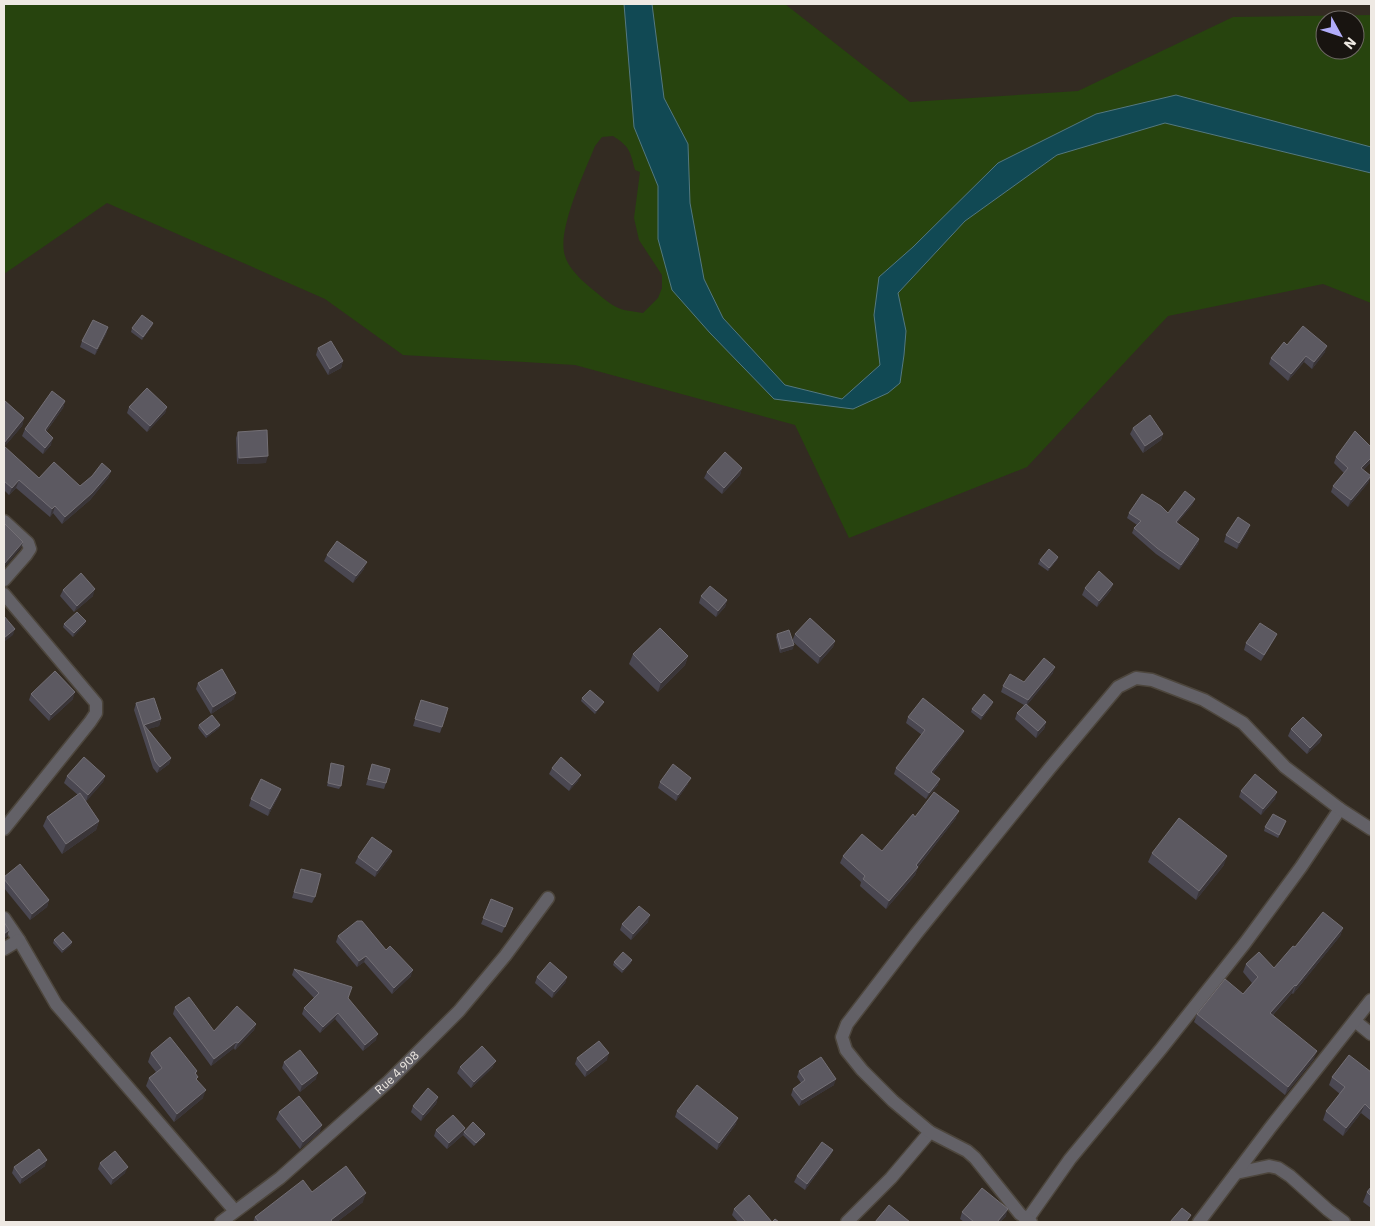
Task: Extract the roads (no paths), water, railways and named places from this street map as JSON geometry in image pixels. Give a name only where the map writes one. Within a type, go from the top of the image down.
[{"type":"street","points":[[4,521],[28,544],[30,549],[4,580]]},
{"type":"street","points":[[4,594],[96,703],[96,713],[4,829]]},
{"type":"street","points":[[1340,809],[1301,867],[1245,943],[1162,1049],[1070,1159],[1029,1221],[1020,1214],[975,1158],[967,1151],[930,1132],[893,1101],[862,1070],[846,1050],[842,1037],[847,1024],[928,919],[1118,687],[1136,678],[1152,680],[1204,700],[1243,723],[1284,767],[1340,809],[1371,829]]},
{"type":"street","name":"Rue 4.908","points":[[221,1222],[280,1178],[389,1081],[459,1011],[505,956],[548,898]]},
{"type":"street","points":[[4,918],[56,1004],[235,1211]]},
{"type":"street","points":[[4,949],[19,940]]},
{"type":"street","points":[[1199,1222],[1371,1000]]},
{"type":"street","points":[[1355,1021],[1371,1034]]},
{"type":"street","points":[[847,1222],[891,1178],[930,1132]]},
{"type":"street","points":[[1236,1173],[1269,1166],[1278,1168],[1344,1222]]},
{"type":"water","points":[[624,4],[652,4],[664,98],[688,144],[690,203],[704,279],[723,318],[785,385],[842,399],[880,365],[874,315],[879,277],[913,247],[998,163],[1096,114],[1176,95],[1371,147],[1371,173],[1165,123],[1057,155],[965,221],[898,293],[906,331],[900,383],[888,393],[853,409],[774,399],[710,333],[672,290],[658,239],[658,186],[634,127]]}]
